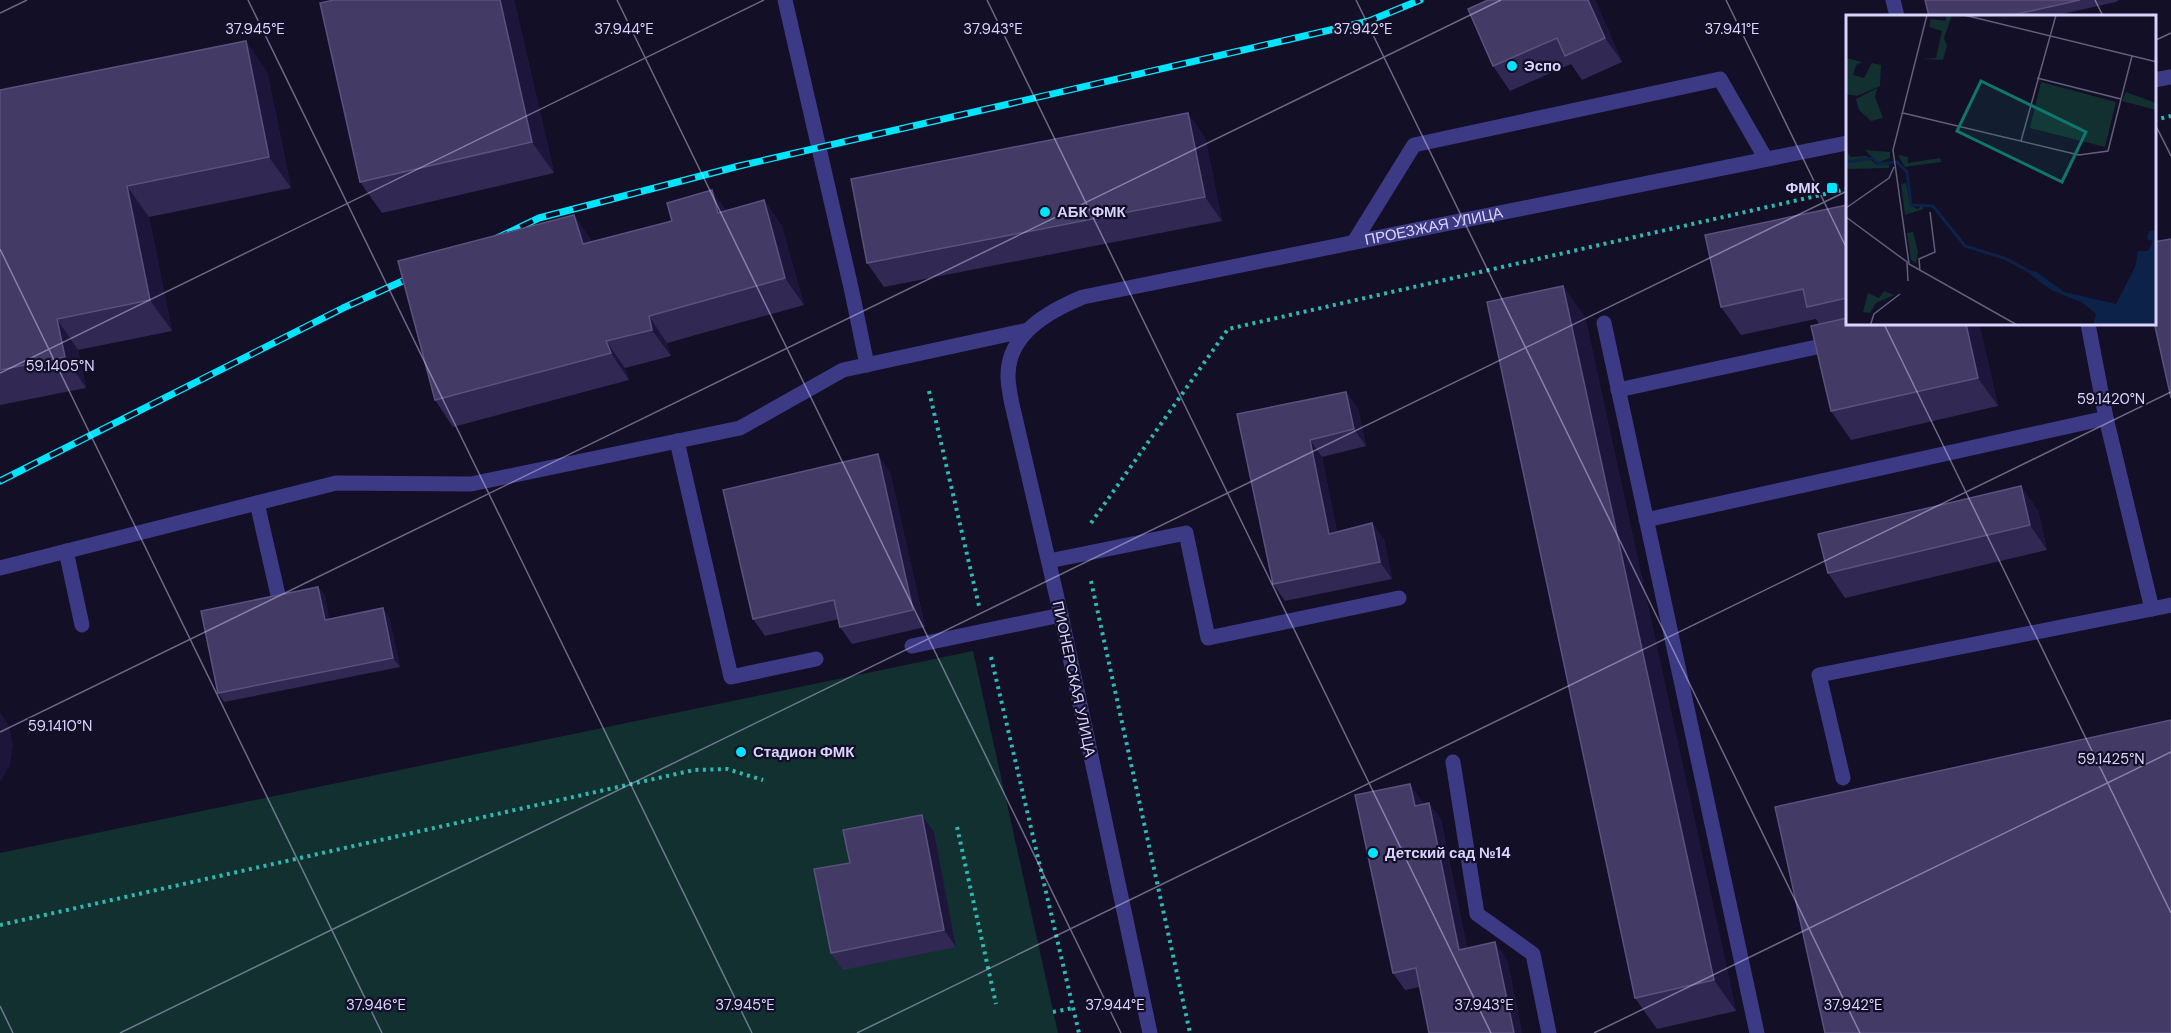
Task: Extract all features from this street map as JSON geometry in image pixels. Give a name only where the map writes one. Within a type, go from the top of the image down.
[{"type":"street","points":[[785,0],[867,365]]},
{"type":"street","points":[[1893,0],[1897,15]]},
{"type":"street","points":[[2156,80],[2171,76]]},
{"type":"street","points":[[1354,242],[1414,145],[1720,79],[1766,159]]},
{"type":"street","name":"ПРОЕЗЖАЯ УЛИЦА","points":[[1028,330],[1042,316],[1083,297],[1846,143]]},
{"type":"street","points":[[1604,323],[1757,1033]]},
{"type":"street","points":[[2088,326],[2106,418],[2152,609]]},
{"type":"street","points":[[0,568],[336,483],[471,484],[740,428],[843,370],[1028,330]]},
{"type":"street","name":"ПИОНЕРСКАЯ УЛИЦА","points":[[1028,330],[1012,351],[1008,376],[1011,400],[1061,615],[1150,1033]]},
{"type":"street","points":[[1618,390],[1848,341]]},
{"type":"street","points":[[1646,520],[2106,418]]},
{"type":"street","points":[[677,441],[731,677],[816,659]]},
{"type":"street","points":[[257,503],[278,595]]},
{"type":"street","points":[[1049,561],[1186,533],[1208,638],[1399,598]]},
{"type":"street","points":[[66,551],[82,625]]},
{"type":"street","points":[[1844,778],[1819,675],[2171,605]]},
{"type":"street","points":[[912,646],[1061,615]]},
{"type":"street","points":[[1453,762],[1477,914],[1533,954],[1549,1033]]},
{"type":"path","points":[[2156,120],[2171,117]]},
{"type":"path","points":[[1190,1033],[1082,537],[1228,329],[1846,189]]},
{"type":"path","points":[[929,391],[1079,1033]]},
{"type":"path","points":[[0,925],[694,770],[727,769],[763,780]]},
{"type":"path","points":[[957,827],[996,1004]]},
{"type":"path","points":[[1053,1012],[1073,1008]]},
{"type":"green space","name":"Стадион ФМК","points":[[973,651],[1058,1033],[0,1033],[0,853]]},
{"type":"building","points":[[334,0],[500,0],[532,142],[360,182],[320,3]]},
{"type":"building","points":[[1488,0],[1588,0],[1605,38],[1565,56],[1557,38],[1493,66],[1468,9]]},
{"type":"building","points":[[1925,0],[2080,0],[2012,15],[1929,15]]},
{"type":"building","points":[[246,41],[269,157],[127,186],[150,300],[57,319],[65,357],[0,370],[0,90]]},
{"type":"building","name":"АБК ФМК","points":[[1188,113],[1205,197],[867,263],[851,179]]},
{"type":"building","points":[[712,190],[718,213],[764,200],[785,278],[649,316],[652,330],[606,341],[611,353],[435,400],[398,261],[574,215],[583,244],[672,221],[667,203]]},
{"type":"building","points":[[1846,205],[1846,298],[1807,307],[1803,289],[1721,307],[1705,235]]},
{"type":"building","points":[[2171,239],[2171,398],[2155,326],[2156,242]]},
{"type":"building","points":[[1563,286],[1714,980],[1635,998],[1487,302]]},
{"type":"building","points":[[1846,318],[1846,326],[1966,326],[1978,378],[1831,411],[1811,326]]},
{"type":"building","points":[[1346,392],[1354,429],[1310,440],[1329,534],[1372,523],[1380,562],[1273,584],[1237,414]]},
{"type":"building","points":[[878,454],[913,610],[840,627],[834,600],[753,619],[723,490]]},
{"type":"building","points":[[2021,486],[2030,525],[1828,573],[1818,534]]},
{"type":"building","points":[[318,587],[325,620],[383,608],[393,658],[218,693],[201,611]]},
{"type":"building","points":[[2171,720],[2171,1033],[1825,1033],[1775,807]]},
{"type":"building","points":[[1410,784],[1415,806],[1429,803],[1459,950],[1495,942],[1514,1033],[1429,1033],[1416,968],[1393,973],[1355,795]]},
{"type":"building","points":[[922,815],[944,930],[831,953],[814,869],[850,863],[843,830]]},
{"type":"railway","points":[[495,239],[539,218],[739,166],[1369,21],[1420,0]]},
{"type":"railway","points":[[0,481],[343,308],[418,274]]},
{"type":"place","name":"Эспо","points":[[1512,66]]},
{"type":"place","name":"ФМК","points":[[1832,188]]},
{"type":"place","name":"АБК ФМК","points":[[1045,212]]},
{"type":"place","name":"Стадион ФМК","points":[[741,752]]},
{"type":"place","name":"Детский сад №14","points":[[1373,853]]}]
